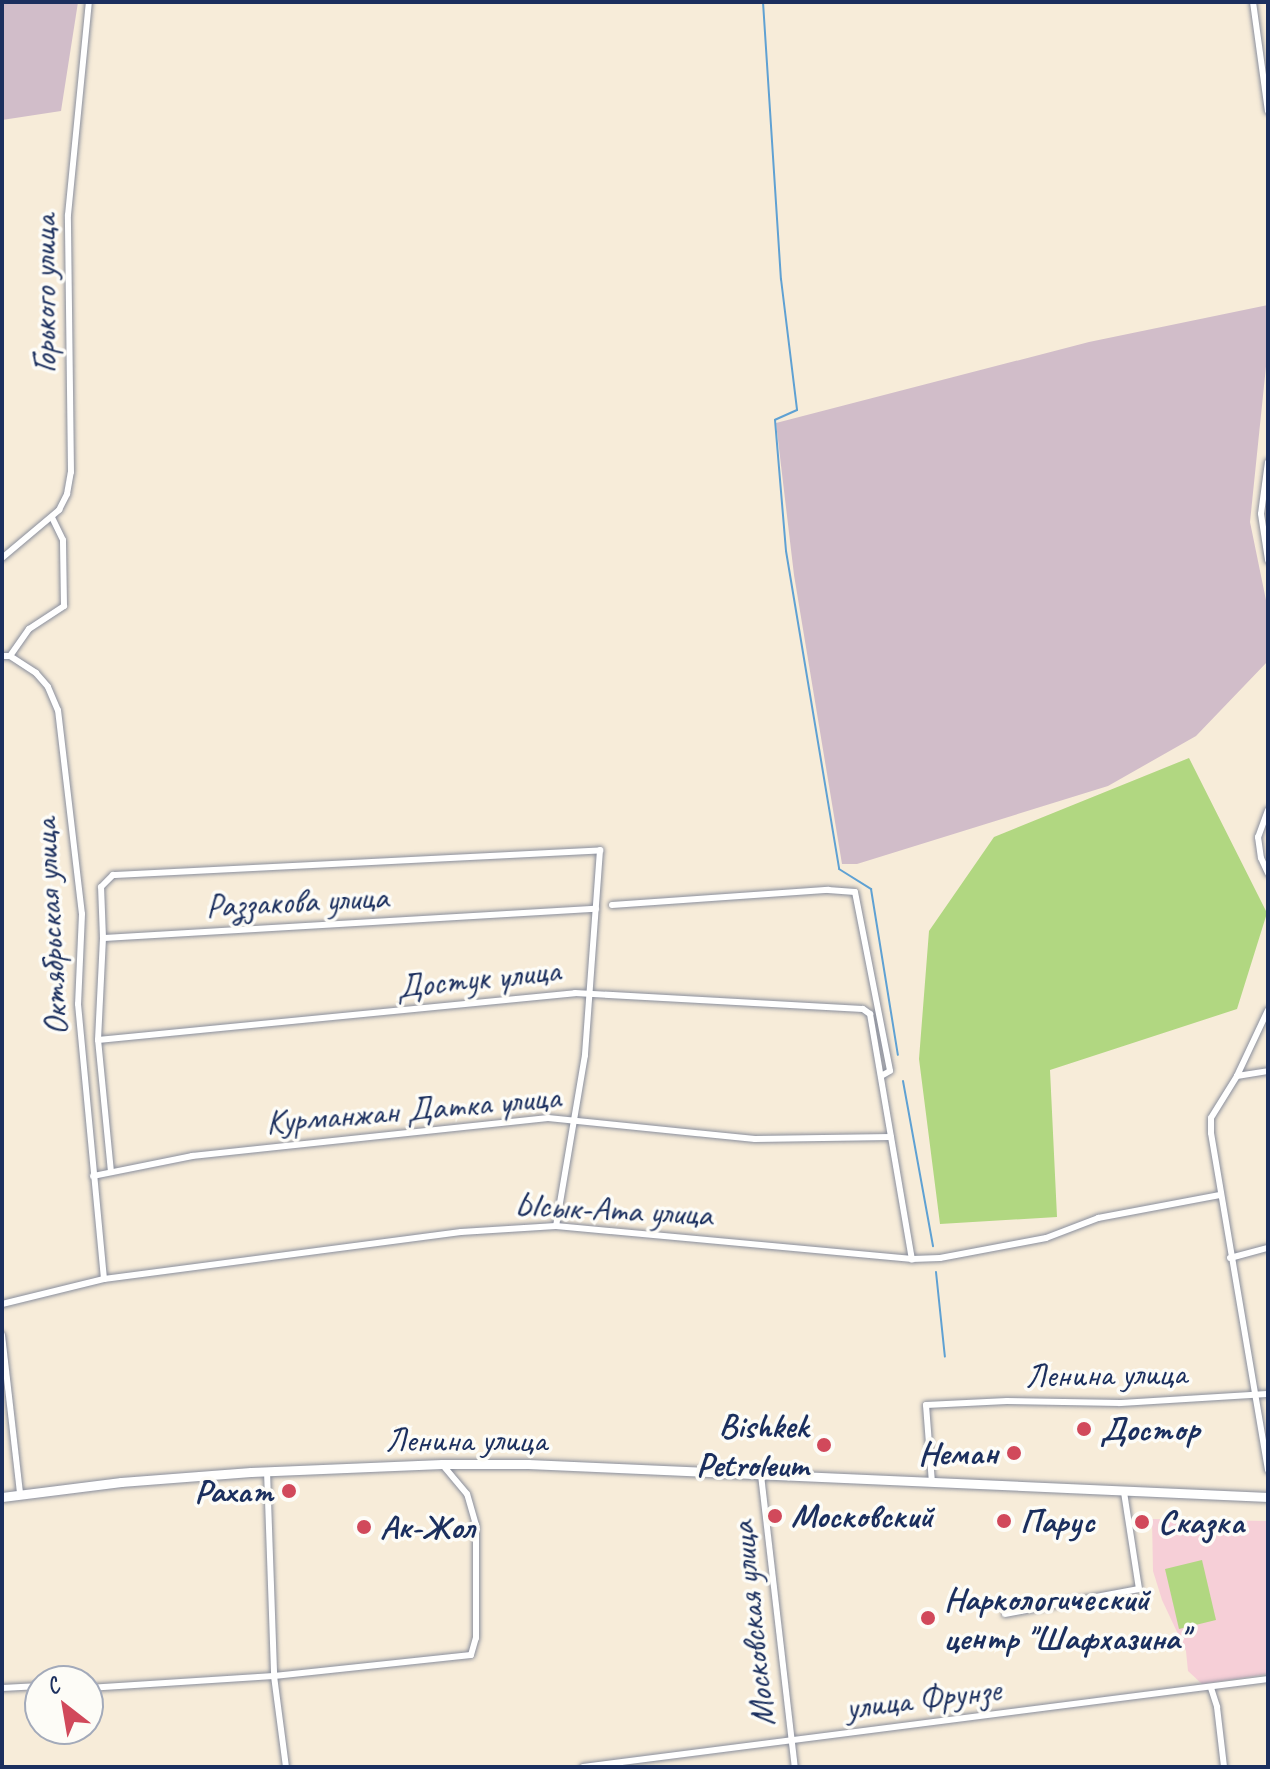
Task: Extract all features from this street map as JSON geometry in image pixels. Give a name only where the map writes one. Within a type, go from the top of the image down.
[{"type":"main road","name":"Ленина улица","points":[[2,1497],[121,1482],[267,1471],[442,1464],[528,1464],[1268,1497]]},
{"type":"street","name":"Горького улица","points":[[2,558],[52,517],[67,494],[71,472],[68,215],[89,2]]},
{"type":"street","points":[[1253,2],[1268,111]]},
{"type":"street","points":[[1268,462],[1261,514],[1268,560]]},
{"type":"street","points":[[6,656],[29,629],[64,606],[63,540],[52,517]]},
{"type":"street","name":"Октябрьская улица","points":[[6,656],[36,673],[48,687],[58,710],[82,914],[78,1004],[93,1176]]},
{"type":"street","points":[[1267,870],[1258,837],[1268,810]]},
{"type":"street","name":"Раззакова улица","points":[[556,1226],[575,1120],[590,993],[596,909],[600,850],[113,875],[101,887],[103,938],[596,909]]},
{"type":"street","points":[[612,905],[828,890],[855,892],[890,1071],[881,1076],[912,1259]]},
{"type":"street","points":[[103,938],[98,1040],[111,1172]]},
{"type":"street","name":"Достук улица","points":[[98,1040],[590,993],[863,1009],[870,1014],[881,1076]]},
{"type":"street","points":[[1268,1010],[1237,1076],[1211,1118],[1230,1258],[1268,1470]]},
{"type":"street","points":[[1237,1076],[1268,1071]]},
{"type":"street","name":"Курманжан Датка улица","points":[[93,1176],[192,1156],[548,1118],[755,1139],[891,1137]]},
{"type":"street","points":[[93,1176],[104,1279]]},
{"type":"street","name":"Ысык-Ата улица","points":[[2,1304],[104,1279],[461,1232],[556,1226],[912,1259],[940,1258],[1046,1238],[1098,1218],[1220,1195]]},
{"type":"street","points":[[1230,1258],[1268,1248]]},
{"type":"street","points":[[2,1335],[20,1494]]},
{"type":"street","name":"Ленина улица","points":[[932,1483],[926,1405],[1007,1401],[1120,1403],[1268,1394]]},
{"type":"street","points":[[104,1687],[274,1676],[471,1655],[476,1638],[476,1525],[467,1494],[442,1464]]},
{"type":"street","points":[[267,1471],[274,1676],[286,1767]]},
{"type":"street","name":"Московская улица","points":[[761,1475],[795,1767]]},
{"type":"street","points":[[1005,1614],[1139,1589],[1124,1492]]},
{"type":"street","name":"улица Фрунзе","points":[[583,1767],[1268,1679]]},
{"type":"street","points":[[2,1688],[24,1687]]},
{"type":"street","points":[[1211,1688],[1217,1707],[1224,1767]]},
{"type":"shaded area","points":[[2,2],[78,2],[61,111],[2,120]]},
{"type":"shaded area","points":[[1268,305],[1268,347],[1250,522],[1268,610],[1268,661],[1196,736],[1108,786],[857,864],[842,864],[794,575],[776,423],[1089,342]]},
{"type":"shaded area","points":[[1152,1519],[1268,1521],[1268,1674],[1202,1684],[1188,1671],[1186,1651],[1162,1600],[1153,1571]]},
{"type":"green space","points":[[1189,758],[1267,913],[1237,1009],[1050,1070],[1057,1217],[940,1224],[919,1059],[929,931],[994,837]]},
{"type":"green space","points":[[1202,1560],[1216,1620],[1179,1629],[1165,1569]]},
{"type":"waterway","points":[[763,2],[781,279],[797,410],[775,420],[786,551],[839,869],[871,889],[898,1055]]},
{"type":"waterway","points":[[903,1081],[933,1246]]},
{"type":"waterway","points":[[936,1272],[945,1357]]},
{"type":"place","name":"Достор","points":[[1084,1429]]},
{"type":"place","name":"Bishkek Petroleum","points":[[824,1445]]},
{"type":"place","name":"Неман","points":[[1014,1453]]},
{"type":"place","name":"Рахат","points":[[289,1491]]},
{"type":"place","name":"Московский","points":[[775,1516]]},
{"type":"place","name":"Парус","points":[[1004,1521]]},
{"type":"place","name":"Сказка","points":[[1142,1522]]},
{"type":"place","name":"Ак-Жол","points":[[364,1527]]},
{"type":"place","name":"Наркологический центр \"Шафхазина\"","points":[[928,1618]]}]
